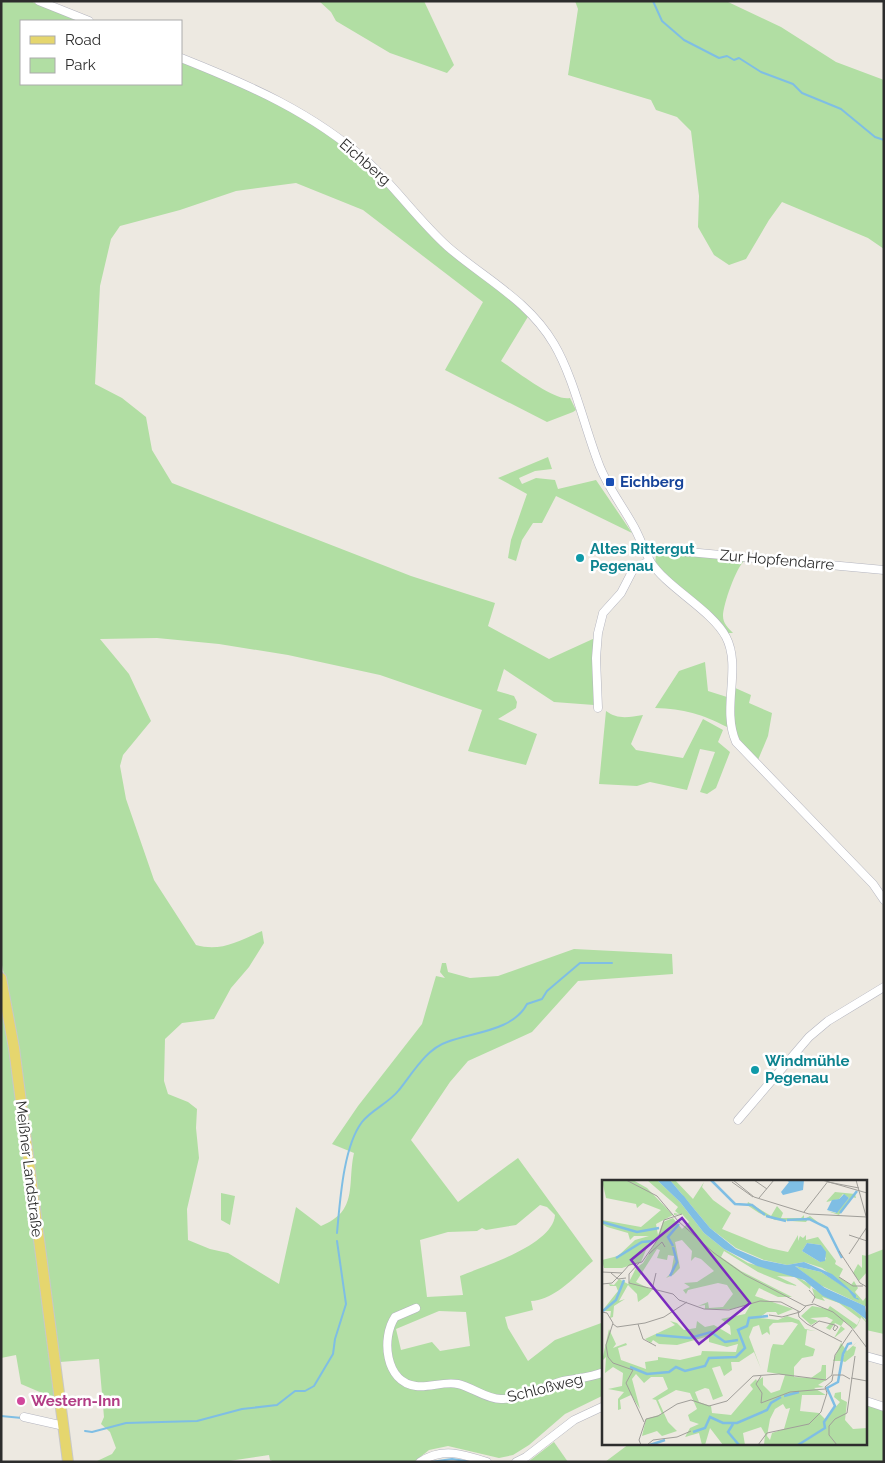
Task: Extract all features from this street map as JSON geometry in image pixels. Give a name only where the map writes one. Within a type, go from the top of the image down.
[{"type":"main road","name":"Meißner Landstraße","points":[[1,978],[14,1048],[68,1462]]},
{"type":"street","points":[[39,1],[86,20]]},
{"type":"street","name":"Eichberg","points":[[182,58],[271,95],[346,144],[397,190],[447,246],[495,281],[527,308],[543,326],[556,347],[603,475],[645,548]]},
{"type":"street","points":[[645,548],[650,561],[725,635],[733,664],[729,694],[732,731],[740,748],[849,858],[873,884],[884,900]]},
{"type":"street","name":"Zur Hopfendarre","points":[[645,548],[884,570]]},
{"type":"street","points":[[598,708],[596,658],[598,633],[603,613],[621,593],[634,568],[650,561]]},
{"type":"street","points":[[738,1120],[808,1037],[828,1021],[884,987]]},
{"type":"street","name":"Schloßweg","points":[[416,1308],[395,1317],[390,1325],[388,1340],[391,1368],[403,1380],[416,1386],[454,1383],[498,1399],[511,1399],[551,1385],[594,1377],[602,1373]]},
{"type":"street","points":[[868,1357],[884,1361]]},
{"type":"street","points":[[868,1402],[884,1407]]},
{"type":"street","points":[[516,1462],[526,1457],[574,1420],[602,1407]]},
{"type":"street","points":[[24,1417],[64,1426]]},
{"type":"street","points":[[420,1462],[434,1455],[456,1452],[487,1462]]},
{"type":"green space","points":[[1,1],[30,1],[78,20],[20,20],[20,85],[182,85],[182,62],[247,86],[341,142],[375,172],[428,229],[495,285],[493,288],[495,286],[529,315],[501,361],[545,390],[563,398],[570,398],[576,410],[547,422],[445,370],[483,302],[363,210],[296,183],[236,191],[180,210],[120,226],[111,239],[100,286],[95,384],[122,398],[146,417],[152,450],[172,483],[411,576],[495,603],[488,626],[549,659],[595,638],[594,705],[554,702],[504,669],[497,691],[514,696],[517,702],[516,708],[498,719],[537,734],[526,765],[468,751],[482,710],[380,675],[288,655],[219,644],[157,638],[100,639],[129,674],[151,721],[123,755],[120,766],[126,799],[154,880],[196,945],[205,947],[222,946],[238,942],[262,931],[264,943],[249,967],[231,988],[214,1019],[182,1023],[165,1039],[164,1081],[168,1094],[188,1102],[197,1109],[196,1128],[199,1158],[187,1209],[188,1240],[210,1249],[228,1253],[279,1284],[296,1207],[321,1226],[333,1220],[341,1213],[346,1204],[351,1186],[354,1153],[332,1144],[358,1106],[422,1024],[436,976],[445,978],[440,972],[442,963],[446,963],[448,972],[470,978],[498,976],[574,949],[672,954],[673,974],[578,981],[532,1032],[468,1061],[450,1082],[411,1140],[458,1202],[518,1158],[593,1261],[556,1292],[540,1300],[531,1301],[533,1310],[505,1317],[508,1328],[528,1361],[555,1340],[602,1323],[602,1396],[565,1414],[529,1445],[513,1455],[499,1458],[448,1446],[429,1450],[414,1462],[275,1462],[270,1460],[269,1455],[222,1462],[95,1462],[112,1454],[116,1448],[110,1432],[101,1424],[104,1417],[99,1359],[60,1362],[12,1015],[1,960]],"holes":[[[540,1205],[547,1207],[555,1215],[551,1226],[543,1236],[516,1253],[460,1276],[463,1295],[427,1297],[420,1240],[448,1232],[477,1231],[482,1228],[486,1230],[516,1225]],[[439,1311],[466,1312],[470,1346],[440,1351],[432,1342],[401,1350],[396,1329]]]},
{"type":"green space","points":[[319,1],[424,1],[454,65],[447,73],[390,53],[336,21],[331,12]]},
{"type":"green space","points":[[575,1],[726,1],[781,27],[836,62],[884,80],[884,249],[868,238],[782,202],[746,259],[729,265],[714,255],[698,227],[699,196],[691,131],[677,117],[656,110],[651,100],[568,75],[578,9]]},
{"type":"green space","points":[[548,457],[552,469],[535,471],[519,478],[522,484],[536,478],[555,480],[558,489],[596,480],[632,533],[556,496],[542,523],[533,523],[522,540],[516,561],[508,558],[511,540],[527,494],[498,478]]},
{"type":"green space","points":[[660,553],[744,561],[734,579],[723,616],[724,621],[733,633],[726,633],[655,564],[656,555]]},
{"type":"green space","points":[[705,662],[708,691],[727,697],[727,727],[692,713],[655,708],[679,671]]},
{"type":"green space","points":[[733,687],[751,695],[749,703],[772,713],[768,736],[758,760],[742,744],[735,728]]},
{"type":"green space","points":[[606,711],[619,717],[643,715],[631,744],[636,750],[683,758],[703,719],[723,730],[718,742],[730,752],[716,788],[707,794],[700,792],[715,752],[700,749],[687,790],[650,782],[637,786],[599,784]]},
{"type":"green space","points":[[1,997],[56,1399],[21,1384],[16,1355],[1,1358]]},
{"type":"green space","points":[[221,1193],[235,1196],[230,1225],[221,1220]]},
{"type":"green space","points":[[884,1249],[884,1334],[868,1330],[868,1255]]},
{"type":"green space","points":[[868,1406],[884,1410],[884,1462],[605,1462],[626,1446],[868,1446]]},
{"type":"green space","points":[[554,1442],[568,1462],[528,1462]]},
{"type":"waterway","points":[[653,1],[662,21],[684,40],[719,58],[727,56],[734,60],[739,58],[761,72],[793,84],[802,93],[841,109],[875,137],[884,140]]},
{"type":"waterway","points":[[337,1233],[343,1175],[350,1146],[356,1133],[362,1122],[370,1114],[395,1095],[432,1050],[439,1045],[491,1029],[512,1020],[521,1013],[527,1004],[542,999],[547,991],[580,963],[612,963]]},
{"type":"waterway","points":[[85,1431],[92,1432],[126,1423],[197,1421],[242,1409],[277,1405],[295,1391],[305,1391],[314,1386],[333,1354],[335,1339],[346,1304],[337,1241]]},
{"type":"waterway","points":[[1,1416],[22,1418]]},
{"type":"waterway","points":[[431,1462],[452,1459],[472,1462]]},
{"type":"place","name":"Eichberg","points":[[610,482]]},
{"type":"place","name":"Altes Rittergut Pegenau","points":[[580,558]]},
{"type":"place","name":"Windmühle Pegenau","points":[[755,1070]]},
{"type":"place","name":"Western-Inn","points":[[21,1401]]}]
